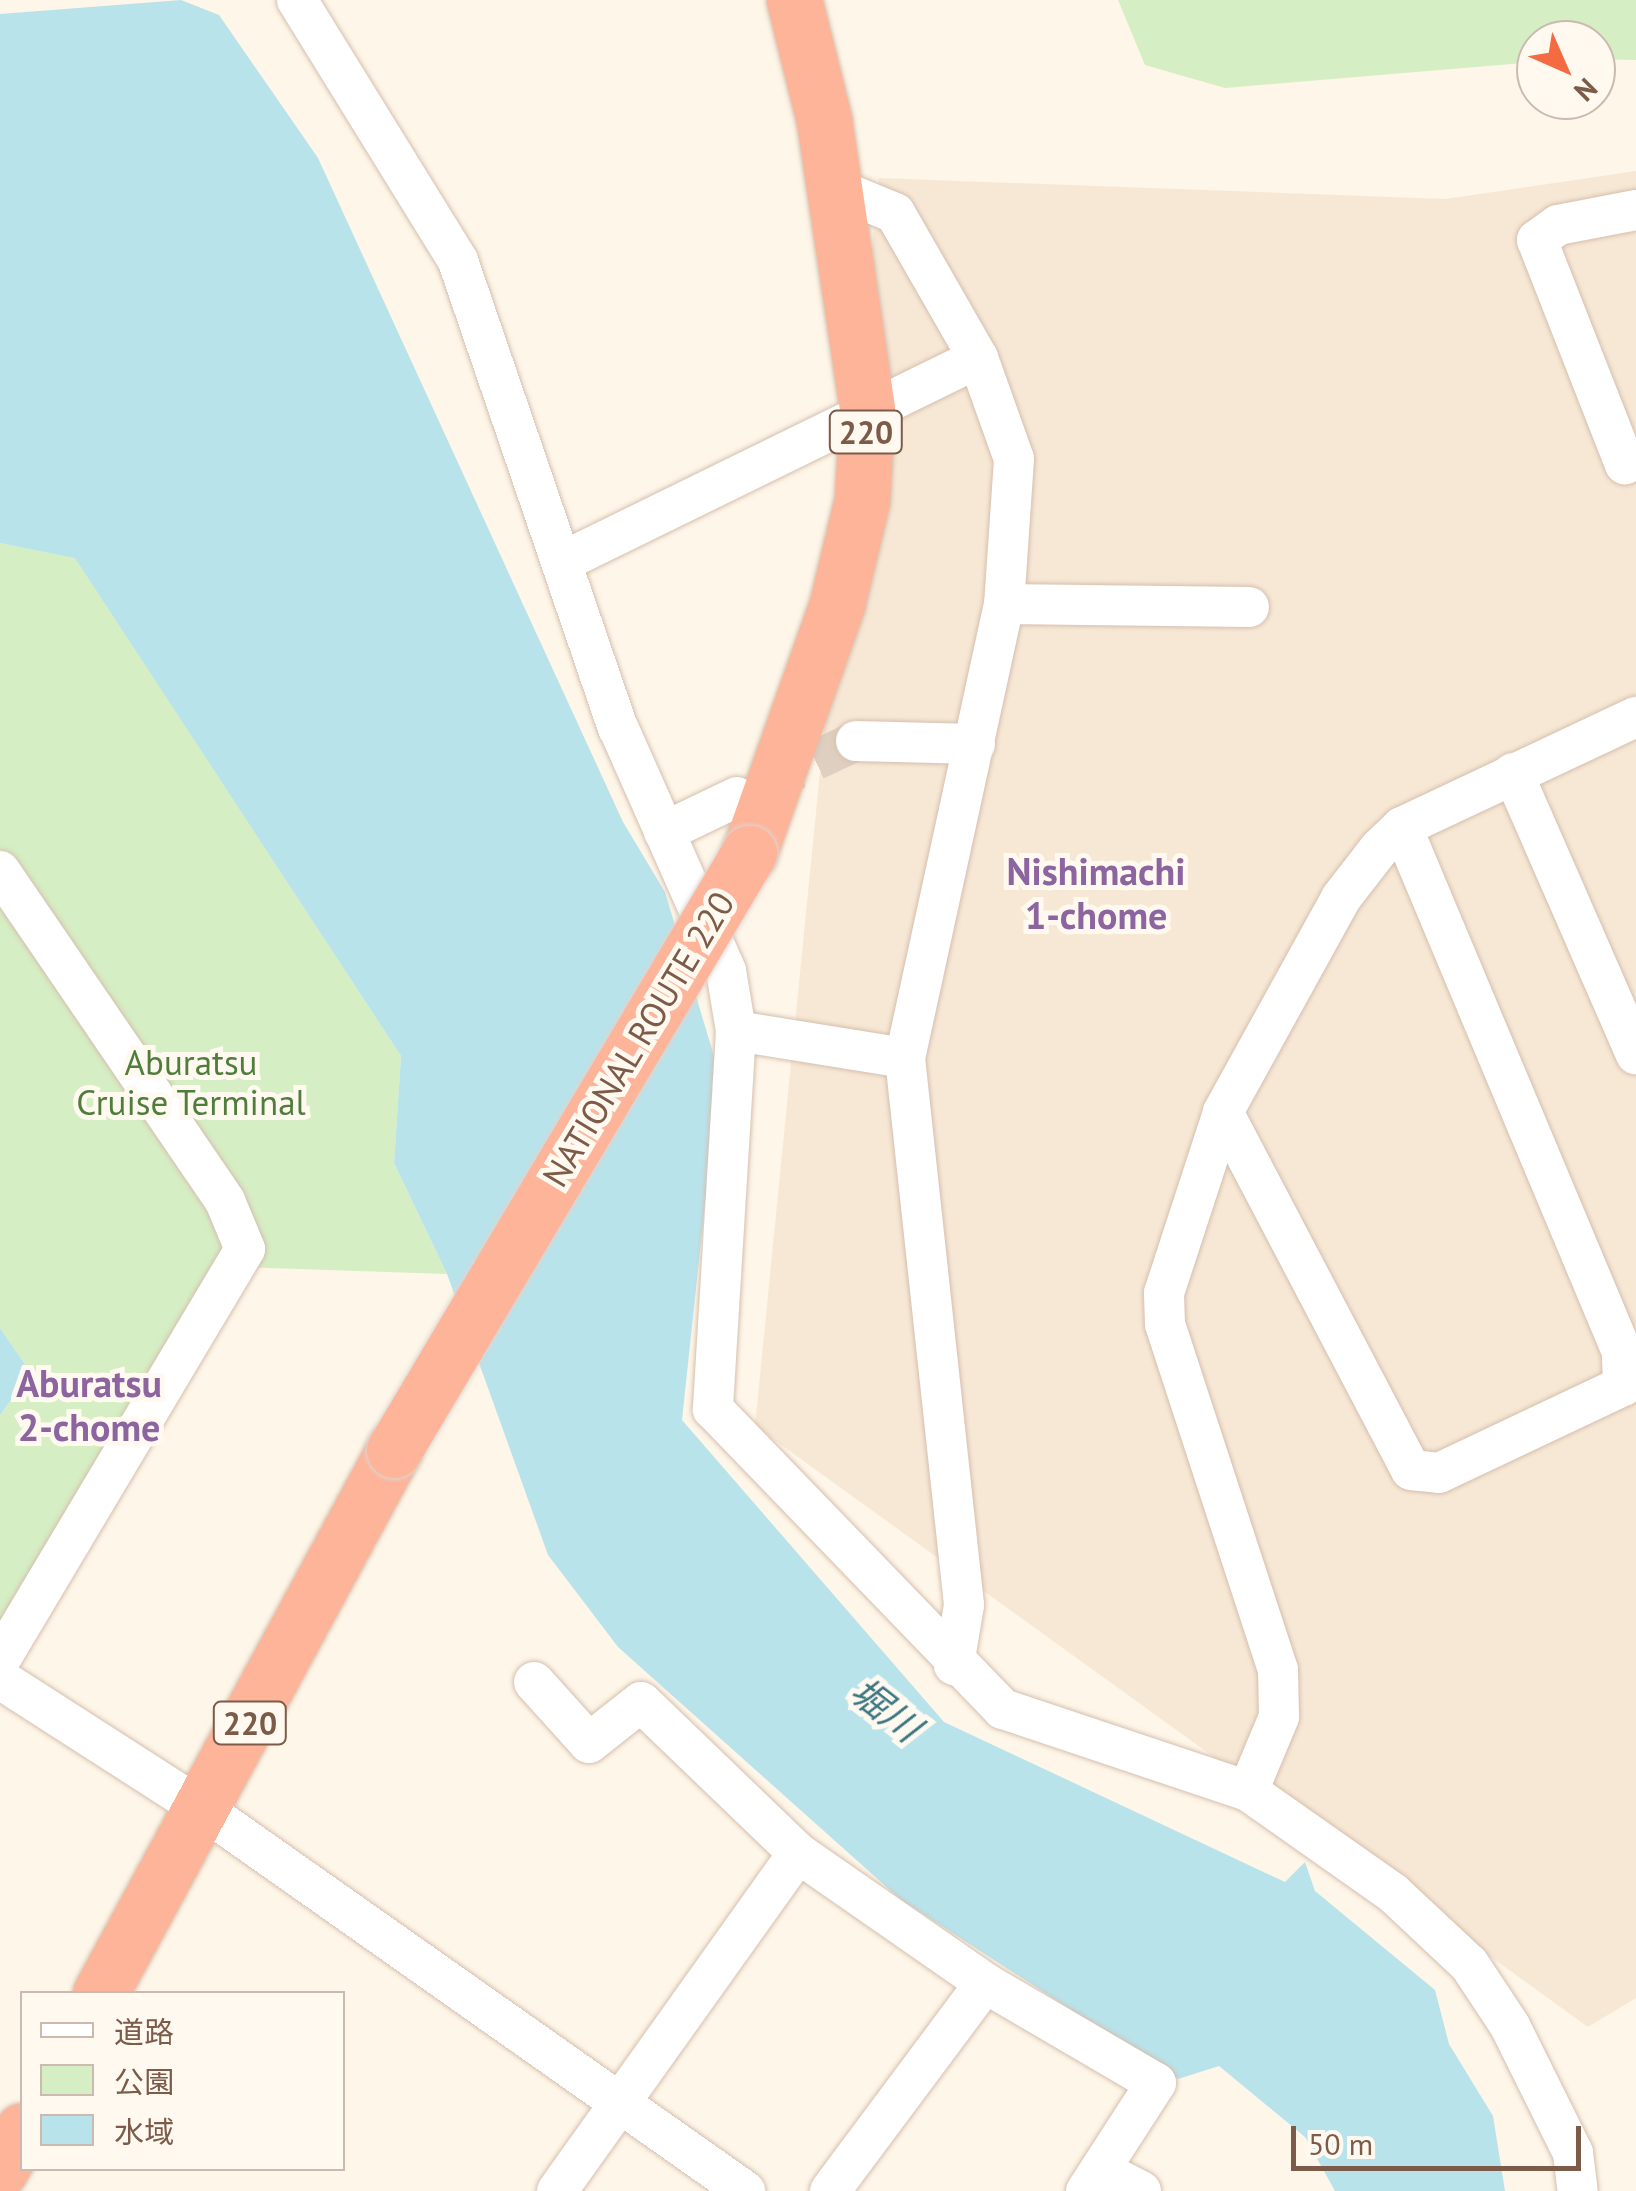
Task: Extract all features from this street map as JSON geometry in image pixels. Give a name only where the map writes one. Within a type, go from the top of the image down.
[{"type":"highway","name":"NATIONAL ROUTE 220","points":[[102,1991],[204,1810],[394,1450],[748,853],[837,604],[862,500],[868,408],[832,187],[794,0]]},
{"type":"highway","points":[[20,2135],[0,2171],[26,2191]]},
{"type":"street","points":[[297,0],[458,261],[664,832],[726,972],[736,1031],[713,1408],[954,1665],[1002,1709],[1248,1791],[1392,1892],[1469,1964],[1573,2153],[1578,2191]]},
{"type":"street","points":[[832,187],[895,212],[978,358],[1014,459],[1004,604],[905,1058],[964,1605],[954,1665]]},
{"type":"street","points":[[1632,472],[1537,240],[1558,225],[1636,210]]},
{"type":"street","points":[[564,560],[868,408],[978,358]]},
{"type":"street","points":[[1004,604],[1249,607]]},
{"type":"street","points":[[1248,1791],[1279,1716],[1278,1670],[1169,1344],[1164,1293],[1223,1112],[1340,898],[1402,828],[1636,717]]},
{"type":"street","points":[[856,741],[976,744]]},
{"type":"street","points":[[1513,773],[1636,1054]]},
{"type":"street","points":[[664,832],[737,797]]},
{"type":"street","points":[[1223,1112],[1411,1470],[1440,1473],[1623,1386],[1622,1352],[1402,828]]},
{"type":"street","points":[[0,870],[226,1201],[245,1249],[0,1660]]},
{"type":"street","points":[[736,1031],[905,1058]]},
{"type":"street","points":[[0,1678],[204,1810],[745,2191]]},
{"type":"street","points":[[534,1682],[590,1743],[641,1702],[798,1853],[985,1983],[1156,2083],[1093,2180],[1141,2191]]},
{"type":"street","points":[[557,2191],[798,1853]]},
{"type":"street","points":[[830,2191],[985,1983]]},
{"type":"shaded area","points":[[1636,171],[1636,1998],[1588,2027],[755,1426],[879,178],[1445,199]]},
{"type":"green space","points":[[1118,0],[1636,0],[1636,60],[1616,60],[1616,20],[1516,20],[1516,64],[1225,88],[1145,65]]},
{"type":"green space","name":"Aburatsu Cruise Terminal","points":[[0,543],[75,557],[401,1056],[394,1163],[447,1274],[239,1267],[0,1660],[0,1415],[31,1373],[0,1328]]},
{"type":"water","name":"堀川","points":[[181,0],[219,15],[318,158],[623,822],[665,892],[719,1073],[682,1420],[944,1722],[1285,1882],[1305,1862],[1315,1891],[1435,1990],[1449,2044],[1493,2116],[1505,2191],[1335,2191],[1305,2137],[1219,2066],[1178,2079],[900,1899],[618,1647],[548,1555],[447,1274],[394,1163],[401,1056],[75,558],[0,543],[0,14]]},
{"type":"water","points":[[0,1328],[31,1373],[0,1415]]},
{"type":"tunnel","points":[[761,786],[856,741]]},
{"type":"district","name":"Nishimachi 1-chome","points":[[1096,893]]},
{"type":"district","name":"Aburatsu 2-chome","points":[[89,1405]]}]
